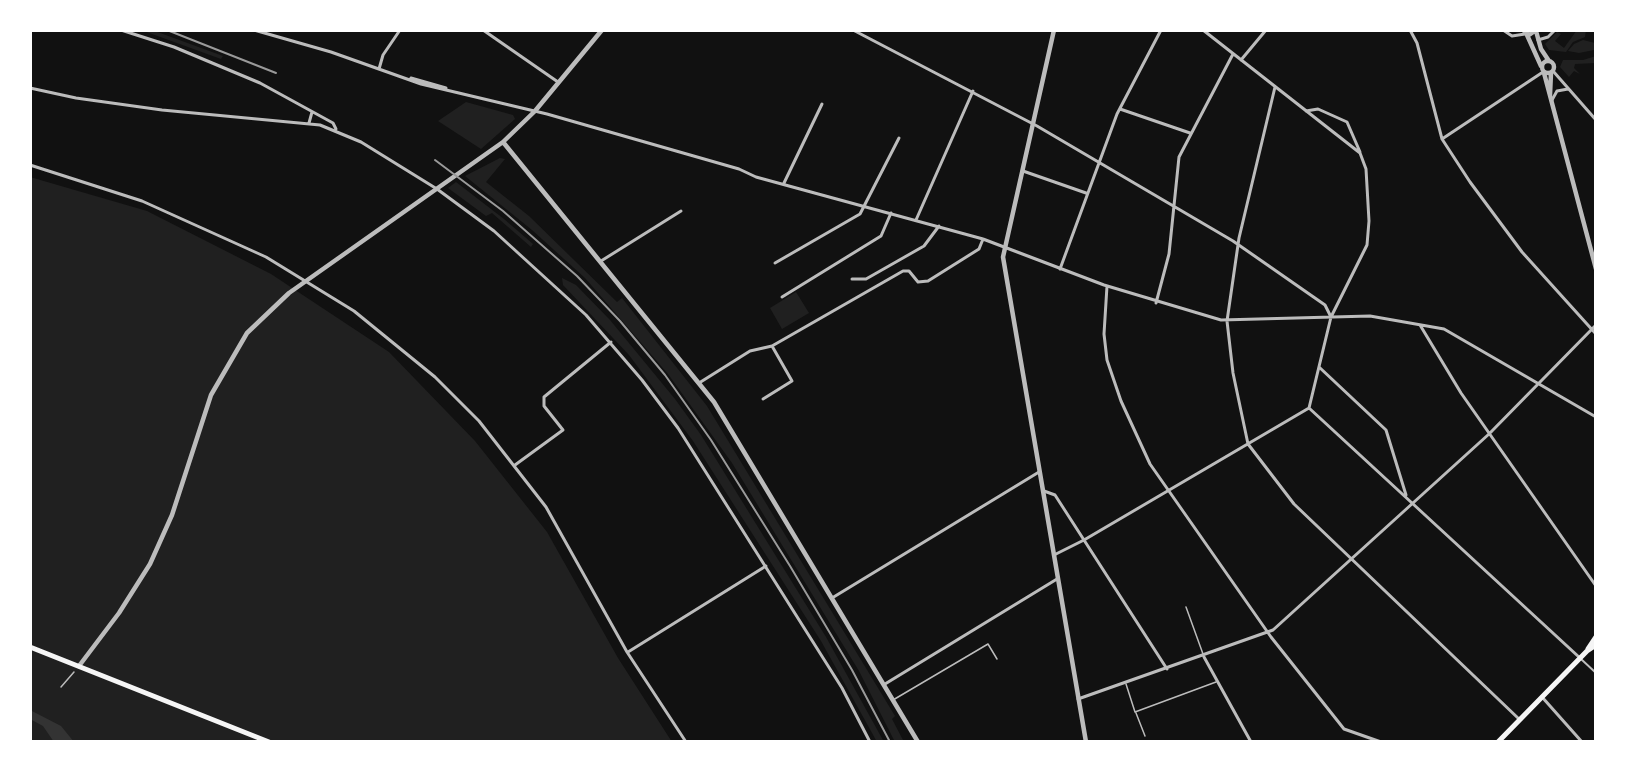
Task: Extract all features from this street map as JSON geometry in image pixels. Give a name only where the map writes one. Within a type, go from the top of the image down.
[{"type":"main road","points":[[1587,651],[1596,637]]},
{"type":"main road","points":[[1497,742],[1587,651],[1596,645]]},
{"type":"main road","points":[[30,647],[269,742]]},
{"type":"street","points":[[121,30],[220,65],[260,83],[333,123],[337,130]]},
{"type":"street","points":[[254,30],[411,78],[421,84],[446,88],[535,111],[783,184],[939,226],[982,239],[1156,303],[1227,321],[1370,316],[1444,329],[1596,417]]},
{"type":"street","points":[[379,69],[383,56],[400,30]]},
{"type":"street","points":[[483,30],[559,83]]},
{"type":"street","points":[[79,666],[126,604],[150,564],[172,515],[211,395],[237,347],[266,313],[307,280],[503,142],[535,111],[602,30]]},
{"type":"street","points":[[853,30],[1032,123],[1239,244],[1325,305],[1331,317]]},
{"type":"street","points":[[1054,30],[1003,257],[1086,742]]},
{"type":"street","points":[[1060,269],[1098,162],[1120,109],[1161,30]]},
{"type":"street","points":[[1203,30],[1360,153]]},
{"type":"street","points":[[1241,60],[1266,30]]},
{"type":"street","points":[[1410,30],[1417,43],[1442,139],[1470,182],[1522,252],[1596,334]]},
{"type":"street","points":[[1503,30],[1512,36],[1536,30],[1538,40],[1549,61],[1554,65],[1550,95]]},
{"type":"street","points":[[1538,40],[1548,37],[1555,30]]},
{"type":"street","points":[[1525,33],[1544,72],[1596,269]]},
{"type":"street","points":[[1156,303],[1169,254],[1179,157],[1233,54]]},
{"type":"street","points":[[1541,66],[1549,61]]},
{"type":"street","points":[[1442,139],[1544,72],[1552,72],[1596,120]]},
{"type":"street","points":[[1275,87],[1239,244],[1227,321],[1233,373],[1248,444],[1294,504],[1520,719]]},
{"type":"street","points":[[30,88],[76,98],[162,110],[309,123],[337,130],[361,142],[437,189],[515,249],[562,292],[611,342],[680,430],[842,688],[870,742]]},
{"type":"street","points":[[1551,102],[1557,91],[1569,89]]},
{"type":"street","points":[[916,220],[973,91]]},
{"type":"street","points":[[783,184],[822,104]]},
{"type":"street","points":[[1120,109],[1190,133]]},
{"type":"street","points":[[1054,555],[1084,540],[1309,408],[1331,317],[1367,245],[1369,222],[1366,169],[1347,122],[1318,109],[1306,111]]},
{"type":"street","points":[[309,123],[312,112]]},
{"type":"street","points":[[775,263],[860,214],[899,138]]},
{"type":"street","points":[[503,142],[699,383],[737,439],[918,742]]},
{"type":"street","points":[[30,165],[142,201],[252,250],[307,280],[372,325],[435,377],[479,421],[515,465],[562,533],[628,652],[686,742]]},
{"type":"street","points":[[1023,171],[1087,193]]},
{"type":"street","points":[[601,262],[681,211]]},
{"type":"street","points":[[782,297],[881,236],[891,213]]},
{"type":"street","points":[[852,279],[866,279],[924,246],[939,226]]},
{"type":"street","points":[[699,383],[750,351],[772,346],[903,271],[909,271],[918,282],[928,280],[979,249],[982,239]]},
{"type":"street","points":[[1107,286],[1104,334],[1107,360],[1121,401],[1150,464],[1268,632],[1344,729],[1381,742]]},
{"type":"street","points":[[1420,325],[1449,375],[1596,586]]},
{"type":"street","points":[[1078,699],[1268,632],[1489,434],[1596,325]]},
{"type":"street","points":[[515,465],[563,430],[544,406],[544,397],[611,342]]},
{"type":"street","points":[[763,399],[792,381],[772,346]]},
{"type":"street","points":[[1319,367],[1386,430],[1406,497]]},
{"type":"street","points":[[1309,408],[1596,674]]},
{"type":"street","points":[[832,598],[1039,472]]},
{"type":"street","points":[[1042,491],[1055,495],[1167,669]]},
{"type":"street","points":[[628,652],[766,566]]},
{"type":"street","points":[[883,685],[1058,579]]},
{"type":"street","points":[[1204,656],[1251,742]]},
{"type":"street","points":[[1542,697],[1582,742]]},
{"type":"lane","points":[[1186,607],[1204,656]]},
{"type":"lane","points":[[893,701],[988,644],[997,659]]},
{"type":"lane","points":[[61,687],[74,672]]},
{"type":"lane","points":[[1135,712],[1218,681]]},
{"type":"lane","points":[[1125,683],[1145,736]]},
{"type":"shaded area","points":[[141,30],[152,30],[223,56],[221,59]]},
{"type":"shaded area","points":[[1577,30],[1586,30],[1585,37],[1573,42],[1566,52],[1549,50],[1545,44],[1557,32],[1561,34],[1555,41],[1564,48]]},
{"type":"shaded area","points":[[1596,37],[1596,49],[1594,50],[1579,53],[1568,51],[1574,44],[1583,40],[1595,43]]},
{"type":"shaded area","points":[[1596,56],[1596,63],[1575,64],[1574,68],[1580,74],[1574,71],[1569,77],[1560,67],[1563,60],[1583,60]]},
{"type":"shaded area","points":[[466,102],[513,115],[515,119],[481,149],[438,121]]},
{"type":"shaded area","points":[[500,158],[505,159],[486,182],[529,216],[617,302],[622,298],[707,406],[895,716],[892,719],[904,742],[895,742],[859,671],[732,463],[668,374],[585,278],[532,230],[465,176]]},
{"type":"shaded area","points":[[30,177],[147,211],[271,274],[389,352],[475,441],[547,532],[618,658],[672,742],[30,742]]},
{"type":"shaded area","points":[[456,182],[533,244],[531,247],[492,213],[486,216],[448,188]]},
{"type":"shaded area","points":[[562,278],[576,285],[610,320],[675,399],[701,435],[826,637],[884,742],[877,742],[821,641],[693,441],[629,355],[563,285]]},
{"type":"shaded area","points":[[796,292],[809,313],[782,329],[770,308]]},
{"type":"shaded area","points":[[30,710],[61,726],[74,742],[54,742],[43,726],[30,719]]},
{"type":"railway","points":[[167,30],[276,73]]},
{"type":"railway","points":[[435,160],[503,211],[577,276],[620,321],[665,375],[711,440],[790,566],[852,670],[890,742]]}]
